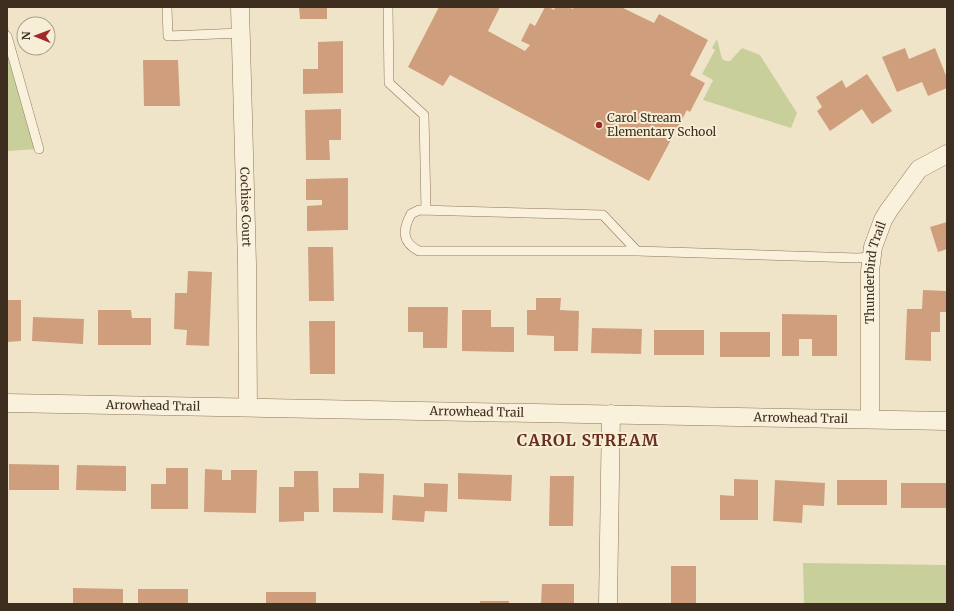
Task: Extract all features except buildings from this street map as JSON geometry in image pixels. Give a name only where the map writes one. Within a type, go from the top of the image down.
[{"type":"street","name":"Cochise Court","points":[[240,7],[247,264],[248,407]]},
{"type":"street","name":"Thunderbird Trail","points":[[870,420],[870,271],[873,247],[883,220],[919,169],[947,154]]},
{"type":"street","name":"Arrowhead Trail","points":[[7,403],[947,421]]},
{"type":"street","points":[[608,604],[612,414]]},
{"type":"lane","points":[[167,7],[168,36],[241,33]]},
{"type":"lane","points":[[388,7],[389,83],[424,115],[426,210]]},
{"type":"lane","points":[[7,36],[39,149]]},
{"type":"lane","points":[[637,251],[603,215],[419,210],[411,214],[405,225],[405,237],[410,247],[418,251],[637,251],[857,258],[872,257]]},
{"type":"green space","points":[[7,23],[39,149],[7,151]]},
{"type":"green space","points":[[717,39],[722,59],[726,61],[730,61],[742,48],[760,55],[797,113],[791,128],[703,100],[713,80],[702,74],[715,50],[712,48]]},
{"type":"green space","points":[[803,563],[947,565],[947,604],[804,604]]},
{"type":"place","name":"Carol Stream Elementary School","points":[[599,125]]},
{"type":"district","name":"CAROL STREAM","points":[[588,440]]}]
